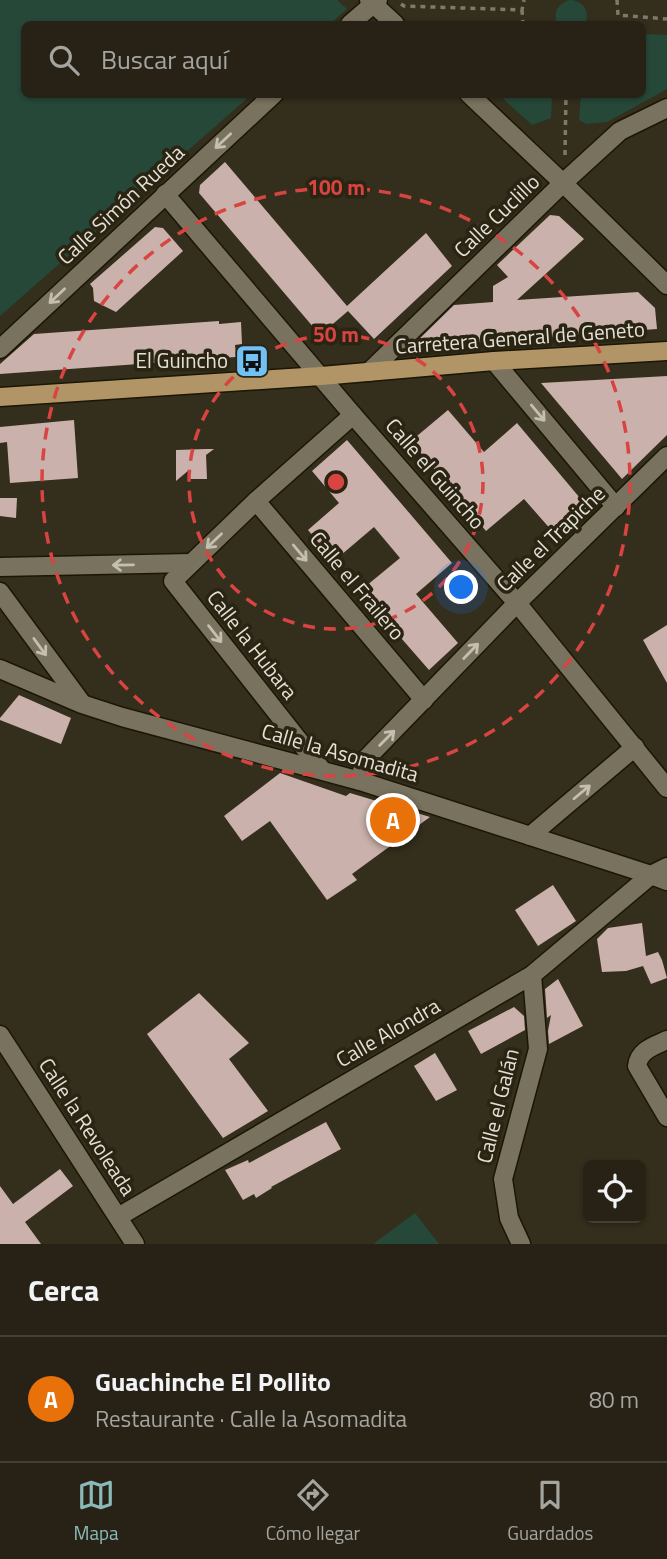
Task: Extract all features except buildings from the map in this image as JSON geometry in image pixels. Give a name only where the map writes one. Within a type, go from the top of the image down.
[{"type":"main road","name":"Carretera General de Geneto","points":[[0,397],[321,376],[494,361],[667,352]]},
{"type":"street","points":[[353,21],[373,1],[392,21]]},
{"type":"street","name":"Calle Simón Rueda","points":[[0,349],[270,98]]},
{"type":"street","points":[[473,98],[667,285]]},
{"type":"street","name":"Calle Cuclillo","points":[[369,372],[620,131],[667,108]]},
{"type":"street","name":"Calle el Guincho","points":[[165,194],[517,603],[667,788]]},
{"type":"street","points":[[494,361],[617,507]]},
{"type":"street","points":[[0,568],[191,563],[353,415]]},
{"type":"street","name":"Calle el Trapiche","points":[[360,781],[364,761],[517,603],[667,456]]},
{"type":"street","name":"Calle el Frailero","points":[[256,501],[424,700]]},
{"type":"street","name":"Calle la Hubara","points":[[191,563],[173,581],[322,770]]},
{"type":"street","points":[[0,592],[82,704]]},
{"type":"street","name":"Calle la Asomadita","points":[[0,668],[82,704],[122,717],[360,781],[530,836],[662,874]]},
{"type":"street","points":[[530,836],[635,747]]},
{"type":"street","name":"Calle Alondra","points":[[118,1217],[532,975],[662,874]]},
{"type":"street","name":"Calle el Galán","points":[[521,1244],[509,1218],[503,1179],[538,1049],[532,975]]},
{"type":"street","name":"Calle la Revoleada","points":[[0,1035],[135,1244]]},
{"type":"street","points":[[667,1040],[644,1051],[637,1066],[667,1117]]},
{"type":"path","points":[[393,0],[404,6],[522,10]]},
{"type":"path","points":[[523,21],[524,0]]},
{"type":"path","points":[[617,0],[617,21]]},
{"type":"path","points":[[618,15],[667,19]]},
{"type":"path","points":[[563,183],[566,98]]},
{"type":"green space","points":[[0,0],[337,0],[347,9],[333,21],[21,21],[21,98],[248,98],[0,316]]},
{"type":"green space","points":[[570,0],[579,2],[585,8],[586,21],[557,21],[557,9]]},
{"type":"green space","points":[[646,34],[667,35],[667,89],[607,122],[586,124],[579,120],[581,98],[646,98]]},
{"type":"green space","points":[[502,98],[552,98],[551,118],[532,125]]},
{"type":"green space","points":[[415,1213],[439,1244],[373,1244]]},
{"type":"place","name":"El Guincho","points":[[252,361]]},
{"type":"place","name":"Guachinche El Pollito","points":[[393,820]]}]
